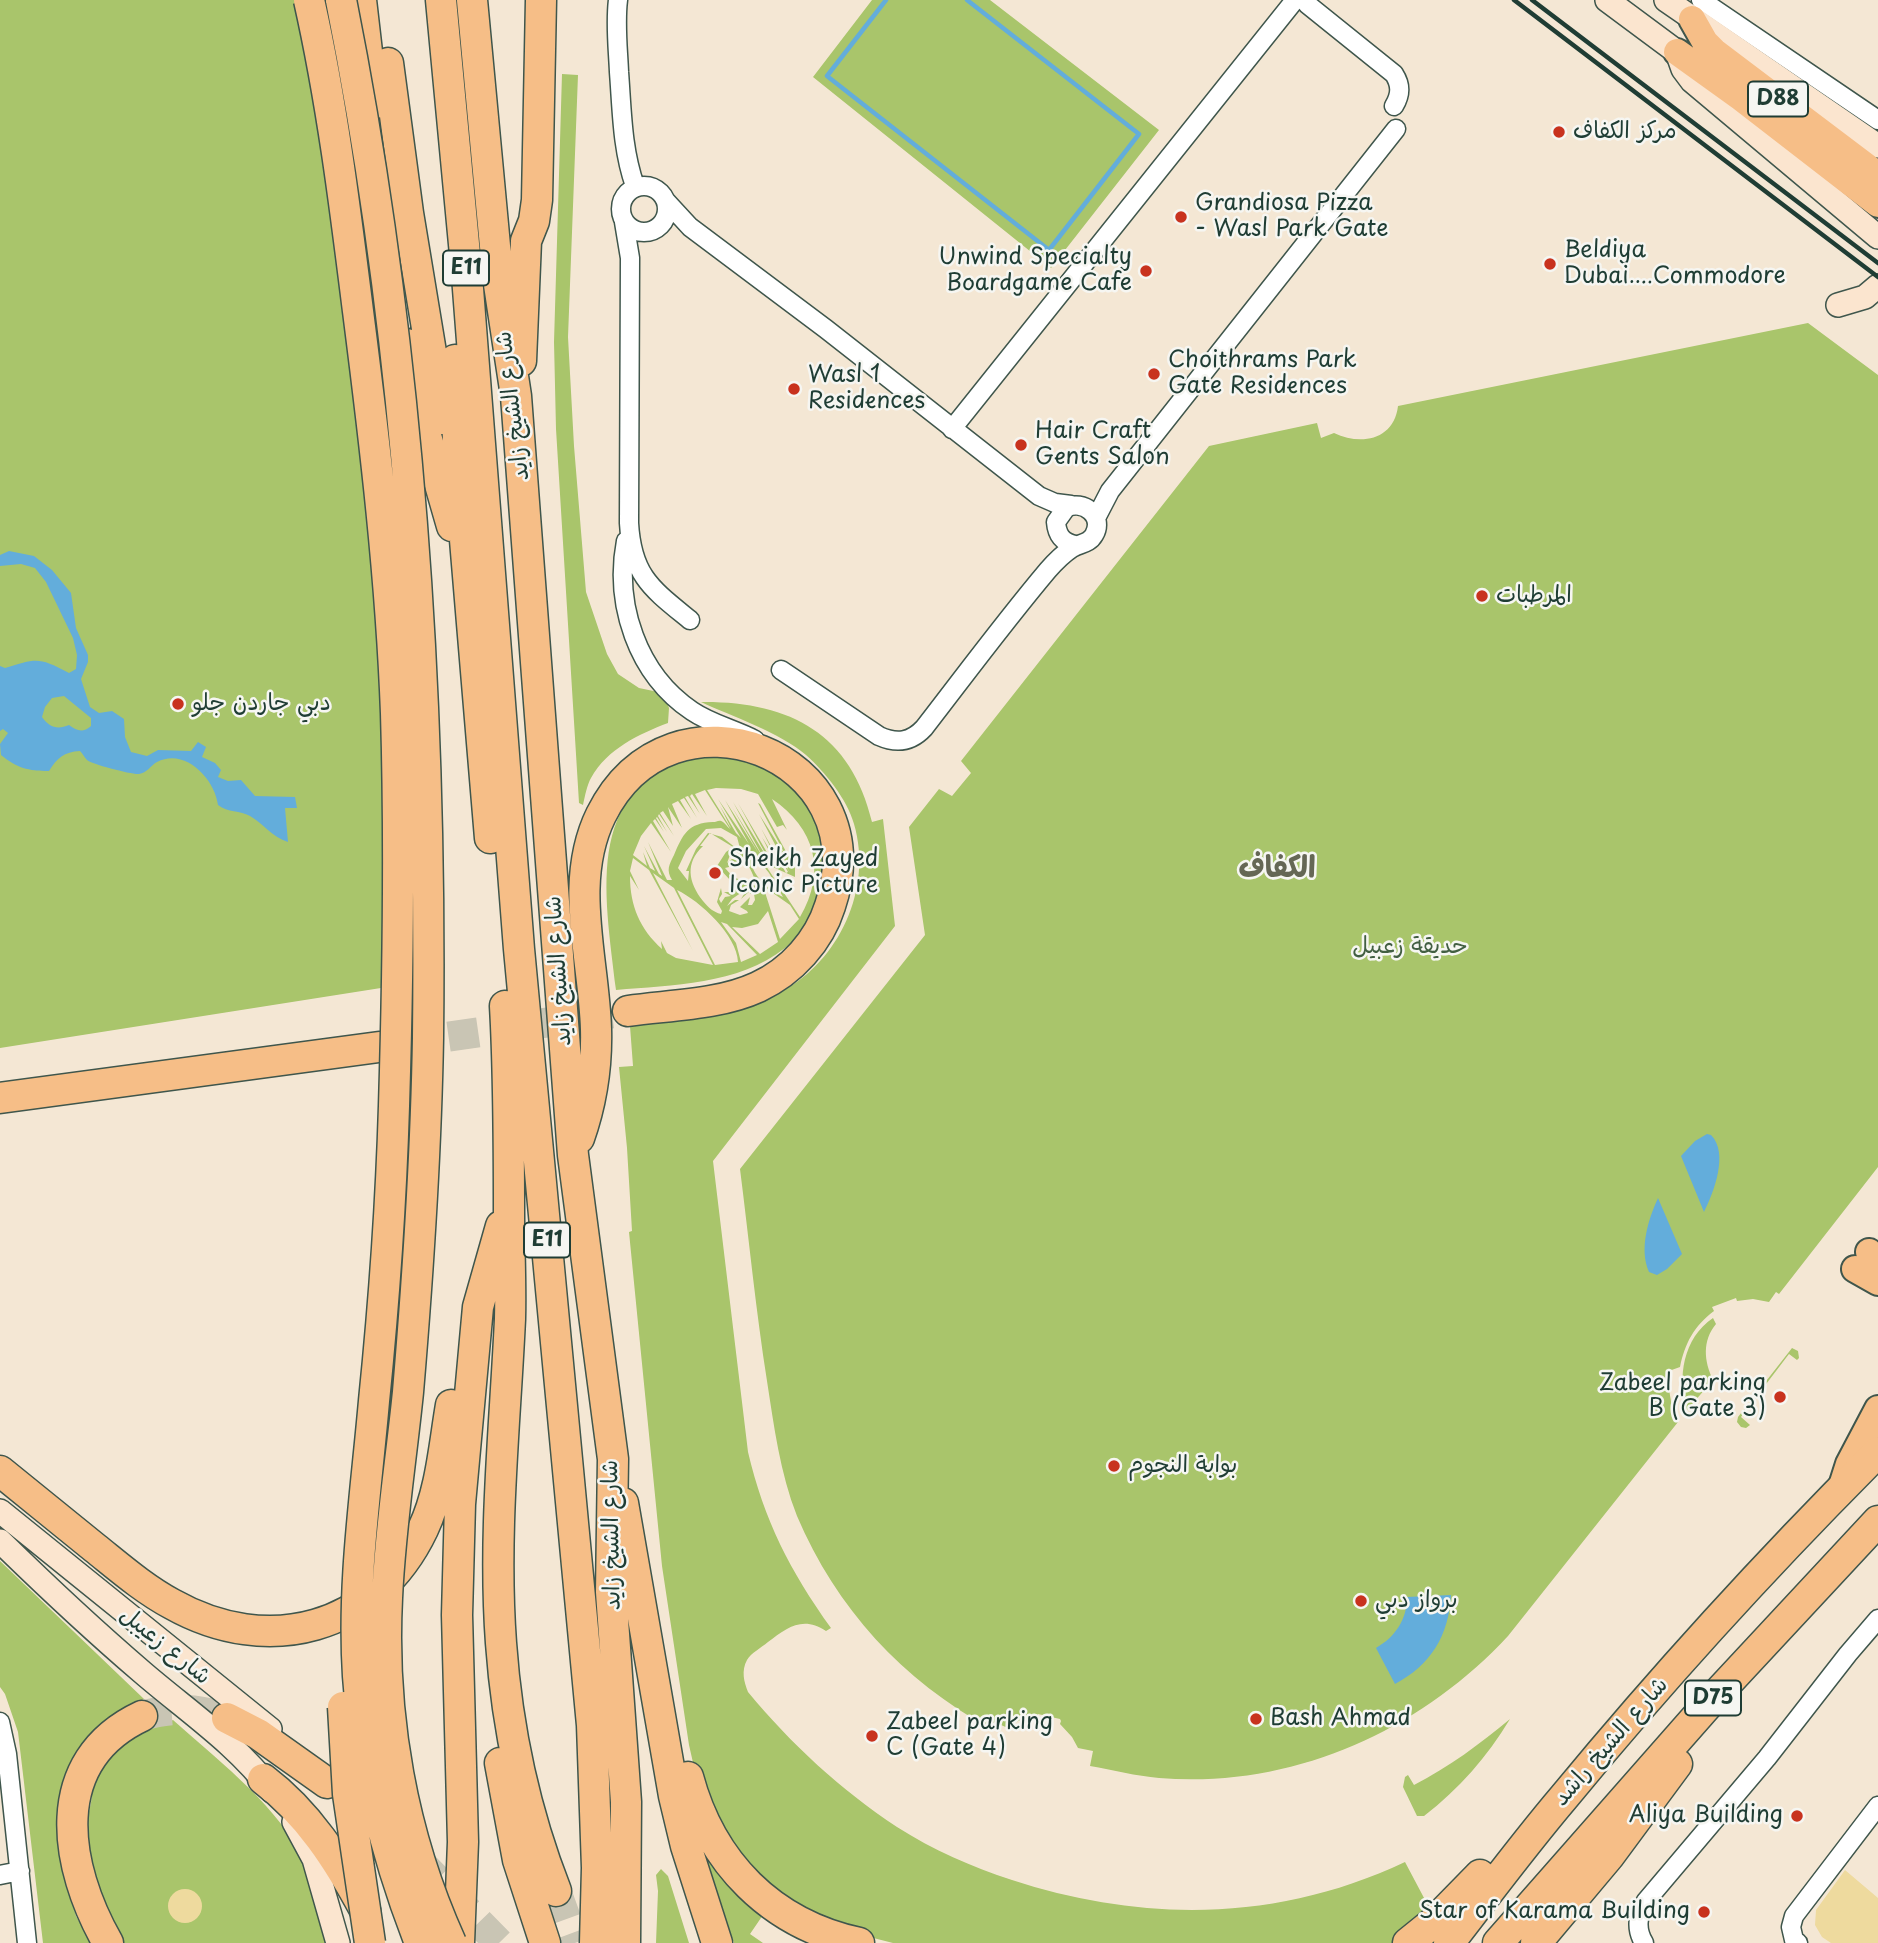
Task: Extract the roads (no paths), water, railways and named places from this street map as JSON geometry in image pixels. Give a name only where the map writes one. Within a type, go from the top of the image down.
[{"type":"highway","points":[[309,0],[331,123],[365,365],[383,536],[396,709],[398,919],[394,1114],[383,1308],[357,1588],[358,1674],[370,1775],[387,1847],[420,1943]]},
{"type":"highway","points":[[341,0],[375,195],[396,364],[414,541],[427,781],[428,1032],[423,1179],[412,1346],[388,1571],[388,1691],[394,1751],[408,1819],[429,1891],[451,1943]]},
{"type":"highway","points":[[361,0],[386,204],[414,380],[437,478],[468,572]]},
{"type":"highway","points":[[381,0],[423,312],[440,411],[463,510]]},
{"type":"highway","points":[[426,0],[452,278],[456,417],[505,996],[510,1111],[510,1315],[499,1526],[501,1641],[509,1712],[522,1782],[540,1851],[556,1891]]},
{"type":"highway","name":"شارع الشيخ زايد","points":[[441,0],[468,290],[519,949],[592,1725],[597,1868],[595,1943]]},
{"type":"highway","name":"شارع الشيخ زايد","points":[[472,0],[498,278],[516,396],[573,1155],[612,1458],[611,1592],[626,1802],[625,1943]]},
{"type":"highway","points":[[516,396],[524,318],[526,241],[534,221],[537,200],[541,0]]},
{"type":"highway","points":[[573,1155],[588,1105],[596,1053],[585,903],[586,867],[594,832],[609,801],[630,773],[643,762],[658,754],[690,744],[739,744],[768,754],[805,779],[822,800],[834,823],[838,848],[837,881],[828,913],[813,941],[779,975],[749,990],[720,999],[628,1010]]},
{"type":"highway","points":[[0,1098],[379,1046]]},
{"type":"highway","points":[[459,1943],[463,1842],[457,1627],[458,1541],[478,1307],[491,1254],[509,1202]]},
{"type":"highway","points":[[0,1471],[138,1583],[194,1615],[213,1623],[256,1631],[290,1630],[325,1623],[356,1606],[383,1585],[406,1558],[423,1528],[439,1479],[460,1358],[478,1307]]},
{"type":"highway","name":"شارع الشيخ راشد","points":[[1449,1943],[1535,1832],[1634,1714],[1707,1632],[1878,1452]]},
{"type":"highway","points":[[612,1458],[632,1547],[664,1742],[686,1846],[717,1943]]},
{"type":"highway","name":"شارع الشيخ راشد","points":[[1499,1943],[1717,1694],[1878,1521]]},
{"type":"highway","points":[[357,1588],[347,1636],[343,1685],[345,1752],[353,1836],[370,1943]]},
{"type":"highway","points":[[501,1641],[495,1677],[495,1713],[506,1807],[525,1886],[545,1943]]},
{"type":"highway","points":[[656,1685],[698,1811],[713,1841],[732,1868],[756,1892],[786,1913],[819,1930],[859,1943]]},
{"type":"highway","points":[[1536,1943],[1671,1774],[1696,1735],[1717,1694]]},
{"type":"highway","points":[[108,1943],[87,1902],[74,1852],[74,1805],[85,1768],[109,1737],[142,1716]]},
{"type":"highway","points":[[227,1718],[258,1734],[327,1783]]},
{"type":"highway","points":[[263,1779],[290,1801],[314,1828],[353,1888],[382,1943]]},
{"type":"highway","points":[[1408,1943],[1448,1909],[1500,1854],[1535,1832]]},
{"type":"highway","points":[[351,1943],[354,1921],[350,1872],[353,1836]]},
{"type":"highway","points":[[463,1842],[470,1943]]},
{"type":"highway","points":[[1516,1943],[1554,1880]]},
{"type":"main road","name":"D88","points":[[1607,0],[1741,98],[1873,177]]},
{"type":"main road","name":"D88","points":[[1666,0],[1697,10],[1705,42],[1714,51],[1873,177]]},
{"type":"main road","points":[[1677,52],[1683,69],[1692,81],[1878,237]]},
{"type":"main road","points":[[1838,305],[1865,297],[1878,286]]},
{"type":"main road","points":[[1867,1261],[1878,1282]]},
{"type":"main road","name":"شارع الشيخ راشد","points":[[1841,1489],[1849,1464],[1878,1409]]},
{"type":"main road","name":"شارع زعيبل","points":[[0,1511],[278,1736],[312,1765],[327,1783]]},
{"type":"main road","points":[[0,1542],[123,1655],[222,1739],[263,1779],[308,1844],[338,1943]]},
{"type":"street","points":[[618,0],[616,24],[623,135],[627,163],[635,186]]},
{"type":"street","points":[[952,429],[1301,2],[1394,74],[1400,93],[1394,106]]},
{"type":"street","points":[[1697,10],[1721,8],[1878,120]]},
{"type":"street","points":[[1049,569],[1061,512],[1083,509],[1111,491],[1396,130]]},
{"type":"street","points":[[690,620],[650,587],[632,551],[629,523],[630,258],[620,212],[621,201],[626,192],[635,186],[651,186],[660,192],[690,227],[826,328],[1039,496],[1055,503],[1083,509],[1096,531],[1093,537],[1088,542],[1069,544],[1039,496]]},
{"type":"street","points":[[624,222],[636,231],[647,232],[655,229],[663,222],[667,212],[666,201]]},
{"type":"street","points":[[663,222],[677,222],[690,227]]},
{"type":"street","points":[[630,258],[647,232]]},
{"type":"street","points":[[629,523],[623,569],[626,608],[638,646],[655,676],[692,711],[757,741],[793,770]]},
{"type":"street","points":[[780,670],[888,741],[908,740],[924,728],[1049,569],[1075,545]]},
{"type":"street","points":[[1644,1943],[1640,1936],[1639,1917],[1646,1901],[1767,1758],[1878,1619]]},
{"type":"street","points":[[0,1721],[7,1754],[27,1943]]},
{"type":"street","points":[[1798,1943],[1794,1940],[1791,1927],[1800,1906],[1878,1806]]},
{"type":"street","points":[[0,1875],[20,1871]]},
{"type":"water","points":[[9,551],[34,556],[52,570],[71,593],[76,628],[88,655],[81,679],[90,707],[99,713],[112,711],[124,719],[125,737],[131,752],[147,756],[158,750],[191,751],[198,742],[206,747],[202,757],[215,763],[221,770],[218,777],[228,781],[241,780],[255,796],[295,797],[297,808],[285,808],[288,842],[250,816],[218,805],[216,795],[205,776],[188,762],[168,758],[139,774],[90,762],[80,751],[61,756],[49,771],[23,768],[1,755],[0,744],[8,733],[3,729],[0,731],[0,666],[5,668],[38,661],[69,673],[76,669],[77,655],[73,638],[46,582],[35,568],[21,564],[0,566],[0,555]],"holes":[[[64,696],[91,718],[91,726],[80,730],[69,725],[54,727],[42,717],[52,698]]]},
{"type":"water","points":[[1707,1134],[1711,1135],[1716,1143],[1719,1162],[1712,1194],[1704,1212],[1681,1156],[1695,1141]]},
{"type":"water","points":[[1658,1198],[1682,1254],[1657,1275],[1649,1272],[1645,1244],[1648,1225]]},
{"type":"water","points":[[1451,1595],[1446,1623],[1436,1647],[1419,1668],[1395,1684],[1376,1648],[1389,1639],[1399,1627],[1405,1613],[1407,1597]]},
{"type":"waterway","points":[[886,0],[827,76],[1049,250],[1139,134],[967,0]]},
{"type":"tunnel","points":[[404,1043],[628,1011]]},
{"type":"tunnel","points":[[142,1716],[185,1710],[227,1718]]},
{"type":"tunnel","points":[[416,1858],[499,1943]]},
{"type":"tunnel","points":[[556,1891],[575,1943]]},
{"type":"railway","points":[[1514,0],[1878,277]]},
{"type":"railway","points":[[1532,0],[1878,263]]},
{"type":"place","name":"مركز الكفاف","points":[[1559,132]]},
{"type":"place","name":"Grandiosa Pizza - Wasl Park Gate","points":[[1181,217]]},
{"type":"place","name":"Beldiya Dubai....Commodore","points":[[1550,264]]},
{"type":"place","name":"Unwind Specialty Boardgame Cafe","points":[[1146,271]]},
{"type":"place","name":"Choithrams Park Gate Residences","points":[[1154,374]]},
{"type":"place","name":"Wasl 1 Residences","points":[[794,389]]},
{"type":"place","name":"Hair Craft Gents Salon","points":[[1021,445]]},
{"type":"place","name":"المرطبات","points":[[1482,596]]},
{"type":"place","name":"دبي جاردن جلو","points":[[178,704]]},
{"type":"place","name":"Sheikh Zayed Iconic Picture","points":[[715,873]]},
{"type":"place","name":"Zabeel parking B (Gate 3)","points":[[1780,1397]]},
{"type":"place","name":"بوابة النجوم","points":[[1114,1466]]},
{"type":"place","name":"برواز دبي","points":[[1361,1601]]},
{"type":"place","name":"Bash Ahmad","points":[[1256,1719]]},
{"type":"place","name":"Zabeel parking C (Gate 4)","points":[[872,1736]]},
{"type":"place","name":"Aliya Building","points":[[1797,1816]]},
{"type":"place","name":"Star of Karama Building","points":[[1704,1912]]},
{"type":"district","name":"الكفاف","points":[[1277,869]]},
{"type":"park label","name":"حديقة زعبيل","points":[[1410,947]]}]
